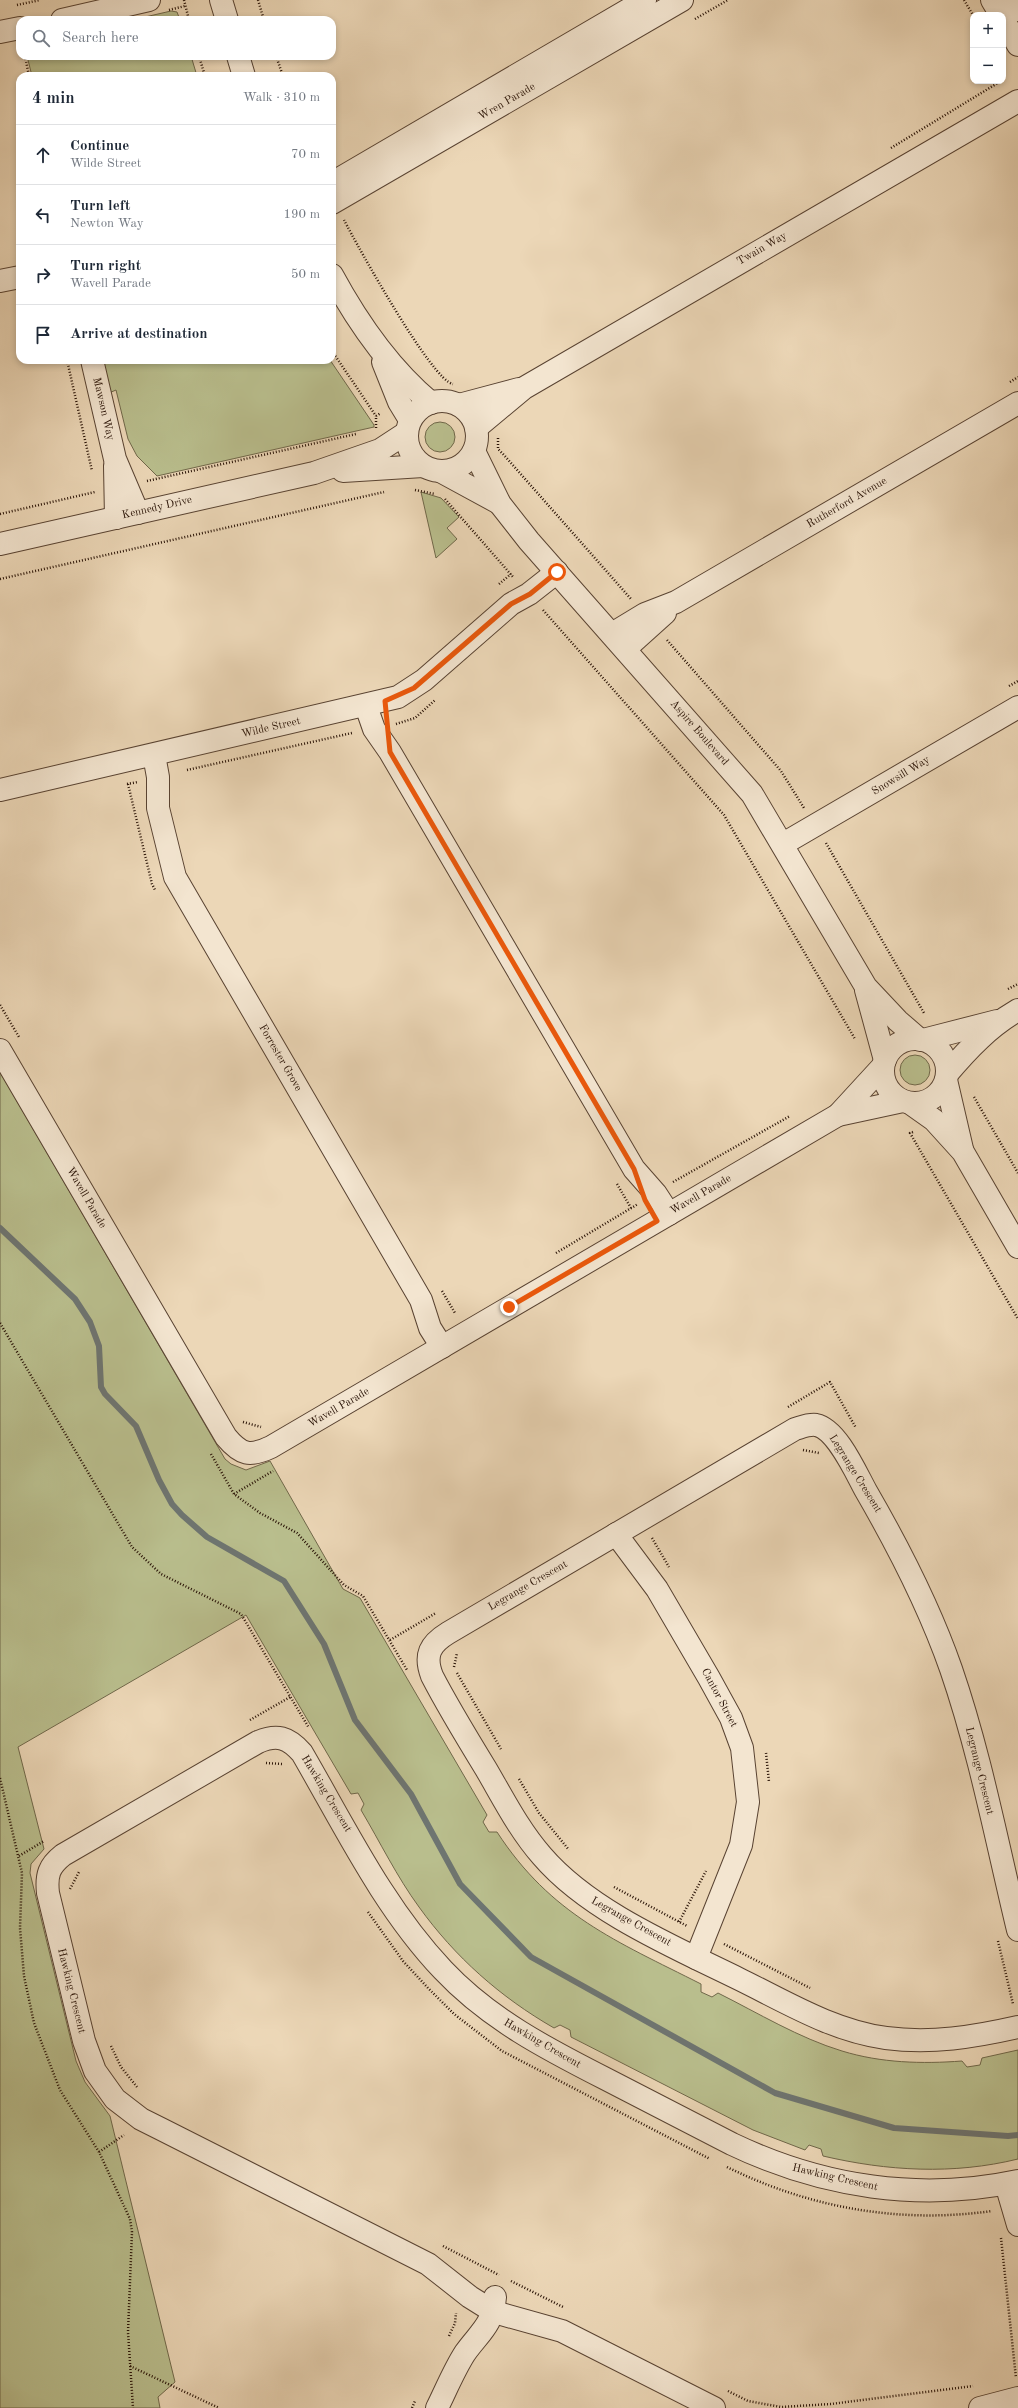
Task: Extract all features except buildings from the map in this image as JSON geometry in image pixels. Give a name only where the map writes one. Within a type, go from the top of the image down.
[{"type":"street","points":[[79,16],[149,0]]},
{"type":"street","points":[[221,0],[226,16]]},
{"type":"street","name":"Wren Parade","points":[[336,194],[646,0]]},
{"type":"street","name":"Wren Parade","points":[[336,194],[682,0]]},
{"type":"street","points":[[992,0],[998,12]]},
{"type":"street","points":[[1012,0],[1018,10]]},
{"type":"street","points":[[1006,24],[1018,45]]},
{"type":"street","points":[[0,32],[16,29]]},
{"type":"street","points":[[239,60],[243,72]]},
{"type":"street","name":"Twain Way","points":[[999,110],[1018,90]]},
{"type":"street","name":"Twain Way","points":[[476,428],[524,388],[999,110],[1018,101]]},
{"type":"street","points":[[0,281],[16,278]]},
{"type":"street","points":[[336,282],[378,350],[408,427],[410,452],[433,469],[461,466],[474,451],[477,440],[476,428],[459,395],[445,401],[431,403],[419,410],[408,427]]},
{"type":"street","points":[[378,350],[417,391],[431,403]]},
{"type":"street","name":"Mawson Way","points":[[93,364],[115,459],[138,513]]},
{"type":"street","name":"Twain Way","points":[[459,395],[524,388]]},
{"type":"street","name":"Rutherford Avenue","points":[[619,641],[676,602],[1018,403]]},
{"type":"street","name":"Kennedy Drive","points":[[0,544],[314,472],[380,450],[408,427]]},
{"type":"street","name":"Aspire Boulevard","points":[[474,451],[500,504],[552,566],[752,794],[783,844],[866,987],[898,1021],[921,1040]]},
{"type":"street","name":"Mawson Way","points":[[115,459],[116,518]]},
{"type":"street","name":"Kennedy Drive","points":[[314,472],[385,469],[433,469]]},
{"type":"street","name":"Aspire Boulevard","points":[[433,469],[500,504]]},
{"type":"street","name":"Wilde Street","points":[[0,790],[375,703],[414,688],[518,589],[552,566]]},
{"type":"street","points":[[375,703],[374,729],[390,752],[634,1169],[645,1200],[663,1218]]},
{"type":"street","name":"Snowsill Way","points":[[783,844],[1018,707]]},
{"type":"street","name":"Forrester Grove","points":[[146,757],[144,781],[158,808],[172,869],[179,886],[421,1300],[430,1328],[448,1343]]},
{"type":"street","name":"Aspire Boulevard","points":[[866,987],[884,1063]]},
{"type":"street","points":[[1009,1015],[921,1040],[909,1040],[899,1044],[890,1051],[884,1063],[887,1087],[894,1096],[907,1102],[934,1120],[963,1152],[1018,1247]]},
{"type":"street","points":[[907,1102],[928,1100],[936,1095],[946,1077],[966,1052],[1009,1015]]},
{"type":"street","points":[[921,1040],[931,1044],[944,1056],[946,1077],[963,1152]]},
{"type":"street","name":"Wavell Parade","points":[[0,1050],[226,1437],[240,1452],[254,1453],[271,1447],[838,1116],[907,1102]]},
{"type":"street","name":"Wavell Parade","points":[[838,1116],[884,1063]]},
{"type":"street","name":"Legrange Crescent","points":[[1018,1930],[973,1746],[951,1669],[938,1634],[922,1596],[884,1520],[831,1433],[817,1426],[811,1425],[796,1429],[448,1633],[437,1640],[430,1650],[428,1661],[432,1676],[528,1838],[560,1874],[599,1905],[689,1954],[828,2022],[865,2034],[906,2040],[950,2040],[1018,2027]]},
{"type":"street","name":"Cantor Street","points":[[622,1530],[640,1545],[657,1590]]},
{"type":"street","name":"Cantor Street","points":[[622,1530],[722,1701],[742,1748],[747,1780],[746,1824],[736,1859],[724,1886],[693,1929],[689,1954]]},
{"type":"street","name":"Hawking Crescent","points":[[714,2408],[562,2331],[540,2313],[529,2307],[491,2305],[463,2274],[428,2264],[141,2119],[115,2099],[104,2086],[88,2057],[48,1893],[49,1870],[63,1855],[266,1739],[272,1737],[286,1739],[302,1753],[390,1902],[423,1947],[443,1970],[482,2006],[528,2038],[745,2150],[802,2172],[862,2186],[909,2190],[966,2189],[1012,2182]]},
{"type":"street","points":[[1009,2229],[1012,2182]]},
{"type":"street","points":[[437,2408],[465,2354],[488,2325],[491,2305]]},
{"type":"street","points":[[980,2408],[1018,2398]]},
{"type":"path","points":[[13,6],[40,0]]},
{"type":"path","points":[[184,0],[188,16]]},
{"type":"path","points":[[258,0],[263,16]]},
{"type":"path","points":[[964,0],[971,12]]},
{"type":"path","points":[[26,60],[28,72]]},
{"type":"path","points":[[200,60],[205,72]]},
{"type":"path","points":[[277,60],[282,72]]},
{"type":"path","points":[[885,151],[996,84]]},
{"type":"path","points":[[336,201],[412,336],[439,374],[459,395]]},
{"type":"path","points":[[336,357],[376,416],[376,429],[369,431]]},
{"type":"path","points":[[68,364],[93,476]]},
{"type":"path","points":[[376,416],[399,402]]},
{"type":"path","points":[[127,485],[361,433]]},
{"type":"path","points":[[498,436],[498,449],[781,770],[924,1013],[930,1016]]},
{"type":"path","points":[[0,579],[390,490],[385,469]]},
{"type":"path","points":[[0,514],[97,492],[95,484]]},
{"type":"path","points":[[409,490],[442,496],[518,589],[724,815],[858,1043]]},
{"type":"path","points":[[493,590],[518,589]]},
{"type":"path","points":[[908,1129],[910,1133]]},
{"type":"path","points":[[439,1286],[455,1313]]},
{"type":"path","points":[[0,1323],[132,1547],[161,1574],[241,1614],[310,1731]]},
{"type":"path","points":[[797,1454],[804,1450],[820,1454],[823,1460]]},
{"type":"path","points":[[275,1470],[234,1494],[260,1513],[297,1532],[344,1585],[363,1596],[410,1675]]},
{"type":"path","points":[[640,1545],[659,1534]]},
{"type":"path","points":[[390,1640],[436,1613],[458,1651],[453,1666],[504,1753]]},
{"type":"path","points":[[259,1767],[265,1763],[282,1764]]},
{"type":"path","points":[[515,1773],[539,1813],[572,1854]]},
{"type":"path","points":[[0,1778],[22,1873],[20,1928],[24,1976],[34,2023],[60,2090],[99,2152],[130,2219],[132,2232],[128,2332],[133,2408]]},
{"type":"path","points":[[693,1929],[708,1866]]},
{"type":"path","points":[[72,1895],[70,1888],[77,1873],[83,1870]]},
{"type":"path","points":[[608,1883],[693,1929],[814,1990]]},
{"type":"path","points":[[997,1936],[1014,2004]]},
{"type":"path","points":[[1006,2006],[1018,2003]]},
{"type":"path","points":[[107,2039],[120,2066],[142,2092]]},
{"type":"path","points":[[1009,2229],[1018,2398]]},
{"type":"path","points":[[438,2244],[501,2276]]},
{"type":"path","points":[[508,2279],[570,2311]]},
{"type":"path","points":[[448,2338],[457,2318],[454,2307]]},
{"type":"path","points":[[130,2366],[219,2408]]},
{"type":"path","points":[[721,2387],[748,2401],[781,2407],[831,2404],[978,2386]]},
{"type":"path","points":[[412,2408],[419,2394]]},
{"type":"green space","points":[[171,11],[177,12],[178,16],[149,16]]},
{"type":"green space","points":[[28,60],[192,60],[196,72],[31,72]]},
{"type":"green space","points":[[102,364],[333,364],[374,427],[157,476],[137,456],[128,439],[116,390],[109,393]]},
{"type":"green space","points":[[440,422],[450,427],[455,437],[450,447],[440,452],[430,447],[425,437],[430,427]]},
{"type":"green space","points":[[421,492],[441,498],[459,517],[447,528],[457,539],[436,558]]},
{"type":"green space","points":[[915,1055],[921,1056],[929,1064],[929,1076],[921,1084],[915,1085],[909,1084],[901,1076],[900,1070],[901,1064],[909,1056]]},
{"type":"green space","points":[[0,1072],[225,1459],[231,1464],[246,1470],[270,1461],[343,1589],[360,1598],[487,1815],[483,1822],[489,1832],[497,1832],[518,1861],[540,1885],[587,1923],[641,1954],[701,1984],[701,1992],[712,1997],[718,1993],[779,2025],[826,2046],[857,2055],[902,2062],[962,2061],[967,2067],[980,2065],[982,2058],[1018,2050],[1018,2159],[969,2167],[920,2169],[871,2165],[823,2156],[821,2149],[809,2145],[805,2150],[753,2130],[571,2037],[570,2030],[560,2025],[554,2028],[515,2003],[480,1975],[463,1959],[433,1925],[411,1896],[361,1810],[364,1804],[358,1793],[351,1794],[246,1615],[18,1747],[44,1849],[31,1864],[30,1873],[76,2061],[85,2082],[110,2116],[175,2382],[158,2397],[160,2408],[0,2408]]},
{"type":"waterway","points":[[0,1228],[75,1299],[90,1322],[99,1346],[101,1387],[105,1394],[136,1426],[159,1480],[172,1504],[207,1537],[284,1581],[324,1644],[355,1720],[411,1794],[460,1884],[531,1957],[775,2093],[894,2128],[1008,2136],[1018,2135]]},
{"type":"route","points":[[509,1307],[657,1221],[645,1200],[634,1169],[390,752],[385,701],[407,693],[414,688],[511,604],[530,594],[557,572]]}]
